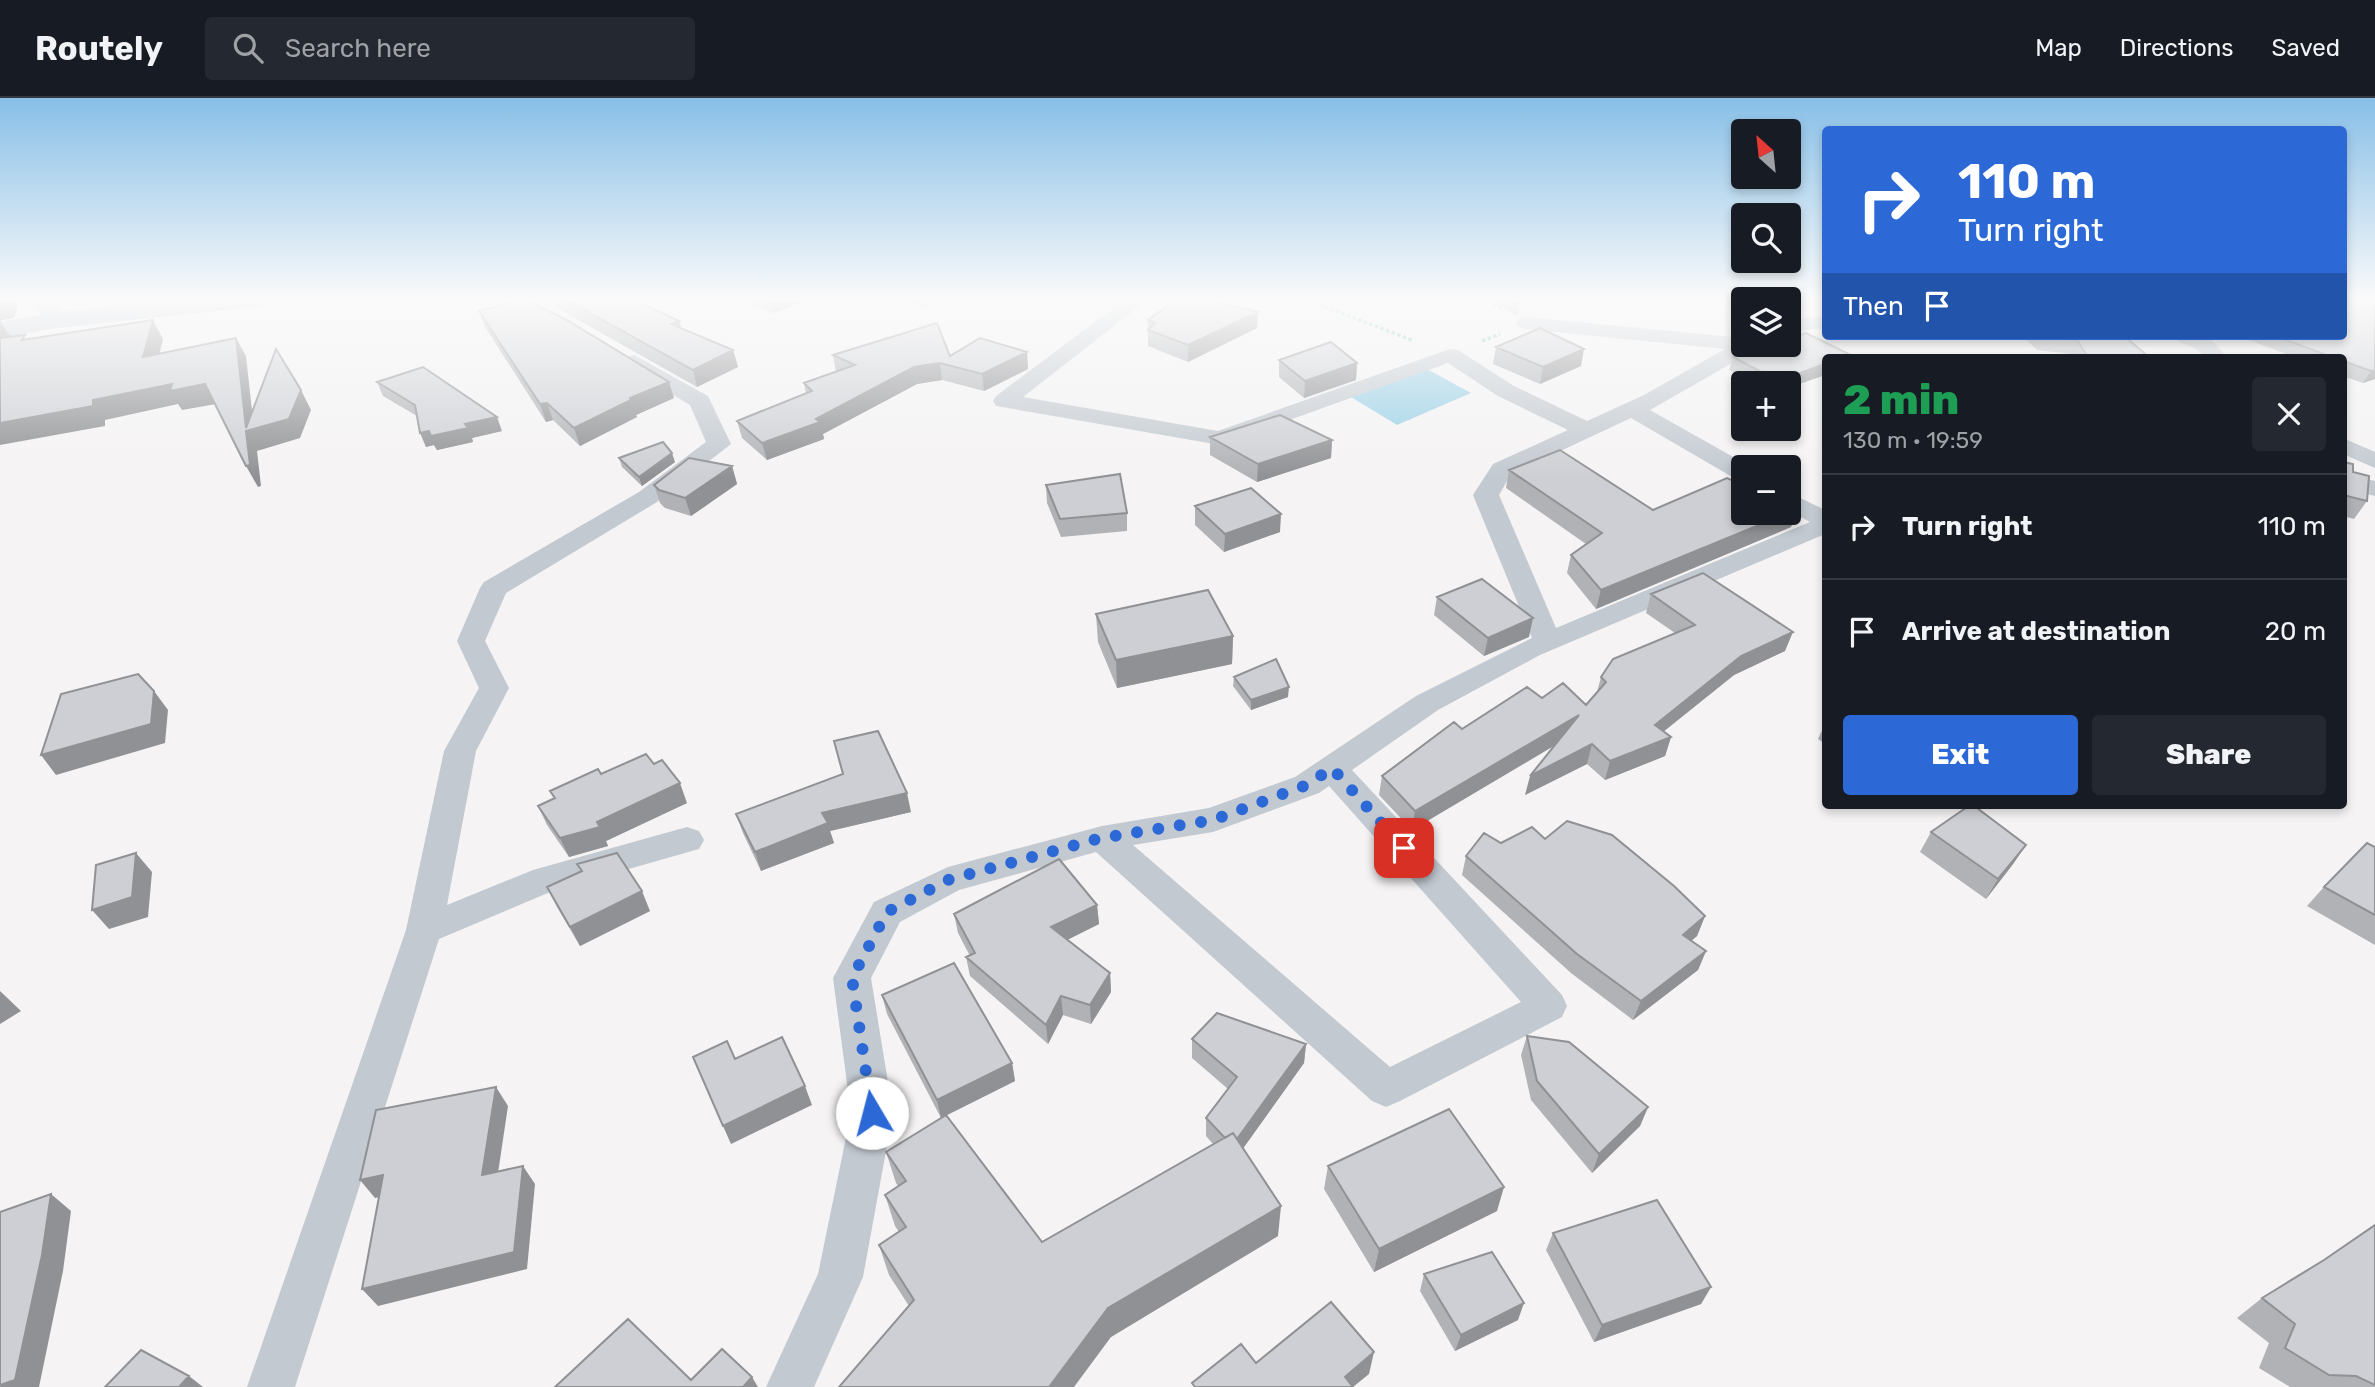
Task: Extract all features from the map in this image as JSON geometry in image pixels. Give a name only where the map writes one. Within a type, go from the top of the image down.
[{"type":"street","points":[[271,1387],[424,930],[460,751],[494,688],[471,641],[494,588],[648,497],[719,444],[700,401],[628,358]]},
{"type":"street","points":[[1061,358],[1004,401],[1220,438],[1441,358]]},
{"type":"street","points":[[1455,358],[1506,391],[1587,430]]},
{"type":"street","points":[[1548,642],[1486,495],[1502,469],[1633,409],[1721,358]]},
{"type":"street","points":[[1633,409],[1731,466]]},
{"type":"street","points":[[2347,446],[2375,461]]},
{"type":"street","points":[[2347,481],[2375,489]]},
{"type":"street","points":[[1801,507],[1822,521]]},
{"type":"street","points":[[790,1387],[841,1277],[872,1113],[852,978],[887,912],[948,880],[1101,838],[1213,820],[1307,785],[1427,703],[1530,649],[1822,524]]},
{"type":"street","points":[[1101,838],[1386,1089],[1548,1006],[1332,768]]},
{"type":"street","points":[[424,930],[545,879],[687,840]]},
{"type":"water","points":[[1425,368],[1471,393],[1397,425],[1351,397]]},
{"type":"building","points":[[0,358],[238,358],[246,428],[273,358],[282,358],[301,390],[289,419],[246,431],[250,465],[246,466],[205,384],[170,391],[172,384],[93,400],[93,406],[0,423]]},
{"type":"building","points":[[510,358],[630,358],[669,382],[630,398],[631,400],[574,428],[547,403],[540,404]]},
{"type":"building","points":[[672,358],[717,358],[693,370]]},
{"type":"building","points":[[840,358],[1014,358],[982,374],[940,363],[914,367],[816,419],[820,422],[762,443],[737,421],[812,391],[804,383],[855,365]]},
{"type":"building","points":[[1351,358],[1357,363],[1305,381],[1279,360]]},
{"type":"building","points":[[1522,358],[1563,358],[1543,367]]},
{"type":"building","points":[[1735,358],[1822,358],[1822,365],[1801,373],[1759,371]]},
{"type":"building","points":[[2347,358],[2375,358],[2375,370],[2347,362]]},
{"type":"building","points":[[423,367],[497,417],[465,424],[468,428],[431,436],[429,431],[420,433],[415,405],[377,382]]},
{"type":"building","points":[[1280,415],[1332,440],[1258,464],[1210,437]]},
{"type":"building","points":[[663,442],[672,453],[639,477],[619,458]]},
{"type":"building","points":[[1560,450],[1653,510],[1727,478],[1731,480],[1731,525],[1759,525],[1601,590],[1571,555],[1602,533],[1509,470]]},
{"type":"building","points":[[689,458],[732,466],[685,498],[659,490],[654,485]]},
{"type":"building","points":[[2347,463],[2353,464],[2353,472],[2369,476],[2367,501],[2347,496]]},
{"type":"building","points":[[1120,474],[1127,513],[1060,519],[1046,485]]},
{"type":"building","points":[[1251,488],[1281,514],[1225,534],[1195,506]]},
{"type":"building","points":[[1703,573],[1793,632],[1741,656],[1655,725],[1671,737],[1610,761],[1592,744],[1530,776],[1579,715],[1415,811],[1382,776],[1454,722],[1462,729],[1527,687],[1542,698],[1563,683],[1586,705],[1606,682],[1601,677],[1613,659],[1695,625],[1651,594]]},
{"type":"building","points":[[1482,579],[1533,618],[1488,638],[1437,597]]},
{"type":"building","points":[[1208,590],[1233,636],[1116,660],[1096,614]]},
{"type":"building","points":[[1276,659],[1289,687],[1251,700],[1234,677]]},
{"type":"building","points":[[138,674],[154,691],[151,724],[41,755],[61,694]]},
{"type":"building","points":[[878,731],[907,793],[822,813],[828,823],[755,852],[736,814],[843,774],[834,741]]},
{"type":"building","points":[[646,754],[654,764],[662,760],[680,783],[597,822],[600,827],[560,838],[538,806],[555,798],[550,791],[598,769],[601,774]]},
{"type":"building","points":[[1964,809],[1978,809],[2026,845],[1998,879],[1931,832]]},
{"type":"building","points":[[1567,821],[1612,835],[1674,886],[1705,916],[1683,935],[1706,951],[1641,1001],[1577,954],[1466,856],[1484,833],[1501,843],[1532,827],[1545,839]]},
{"type":"building","points":[[2367,843],[2375,847],[2375,915],[2324,887]]},
{"type":"building","points":[[136,853],[132,897],[92,910],[96,865]]},
{"type":"building","points":[[617,853],[642,891],[570,927],[547,887],[582,871],[577,864]]},
{"type":"building","points":[[1059,859],[1097,905],[1051,927],[1110,973],[1090,1005],[1061,996],[1046,1025],[966,957],[975,953],[954,914]]},
{"type":"building","points":[[954,963],[1012,1063],[937,1100],[882,995]]},
{"type":"building","points":[[1217,1013],[1306,1044],[1237,1139],[1233,1133],[1225,1138],[1206,1118],[1237,1077],[1192,1039]]},
{"type":"building","points":[[1527,1036],[1569,1042],[1648,1107],[1599,1154],[1537,1081]]},
{"type":"building","points":[[782,1037],[805,1086],[723,1126],[693,1057],[727,1041],[735,1059]]},
{"type":"building","points":[[496,1087],[482,1175],[523,1166],[514,1252],[362,1289],[383,1175],[360,1180],[376,1110]]},
{"type":"building","points":[[1449,1109],[1504,1187],[1379,1249],[1328,1166]]},
{"type":"building","points":[[946,1115],[1042,1242],[1233,1133],[1281,1206],[1108,1308],[1049,1387],[839,1387],[914,1300],[879,1245],[906,1227],[885,1195],[906,1181],[886,1152]]},
{"type":"building","points":[[51,1194],[42,1255],[15,1380],[0,1385],[0,1212]]},
{"type":"building","points":[[1657,1200],[1711,1287],[1602,1325],[1553,1233]]},
{"type":"building","points":[[2375,1225],[2375,1385],[2356,1376],[2329,1375],[2285,1348],[2295,1324],[2262,1298]]},
{"type":"building","points":[[1492,1252],[1524,1303],[1461,1335],[1424,1274]]},
{"type":"building","points":[[1331,1302],[1374,1352],[1345,1377],[1353,1387],[1195,1387],[1192,1383],[1241,1344],[1256,1363]]},
{"type":"building","points":[[628,1319],[691,1380],[722,1349],[752,1377],[743,1387],[555,1387]]},
{"type":"building","points":[[141,1350],[189,1376],[179,1387],[105,1387]]},
{"type":"route","points":[[872,1113],[852,978],[887,912],[948,880],[1101,838],[1213,820],[1307,785],[1332,768],[1404,848]]}]
